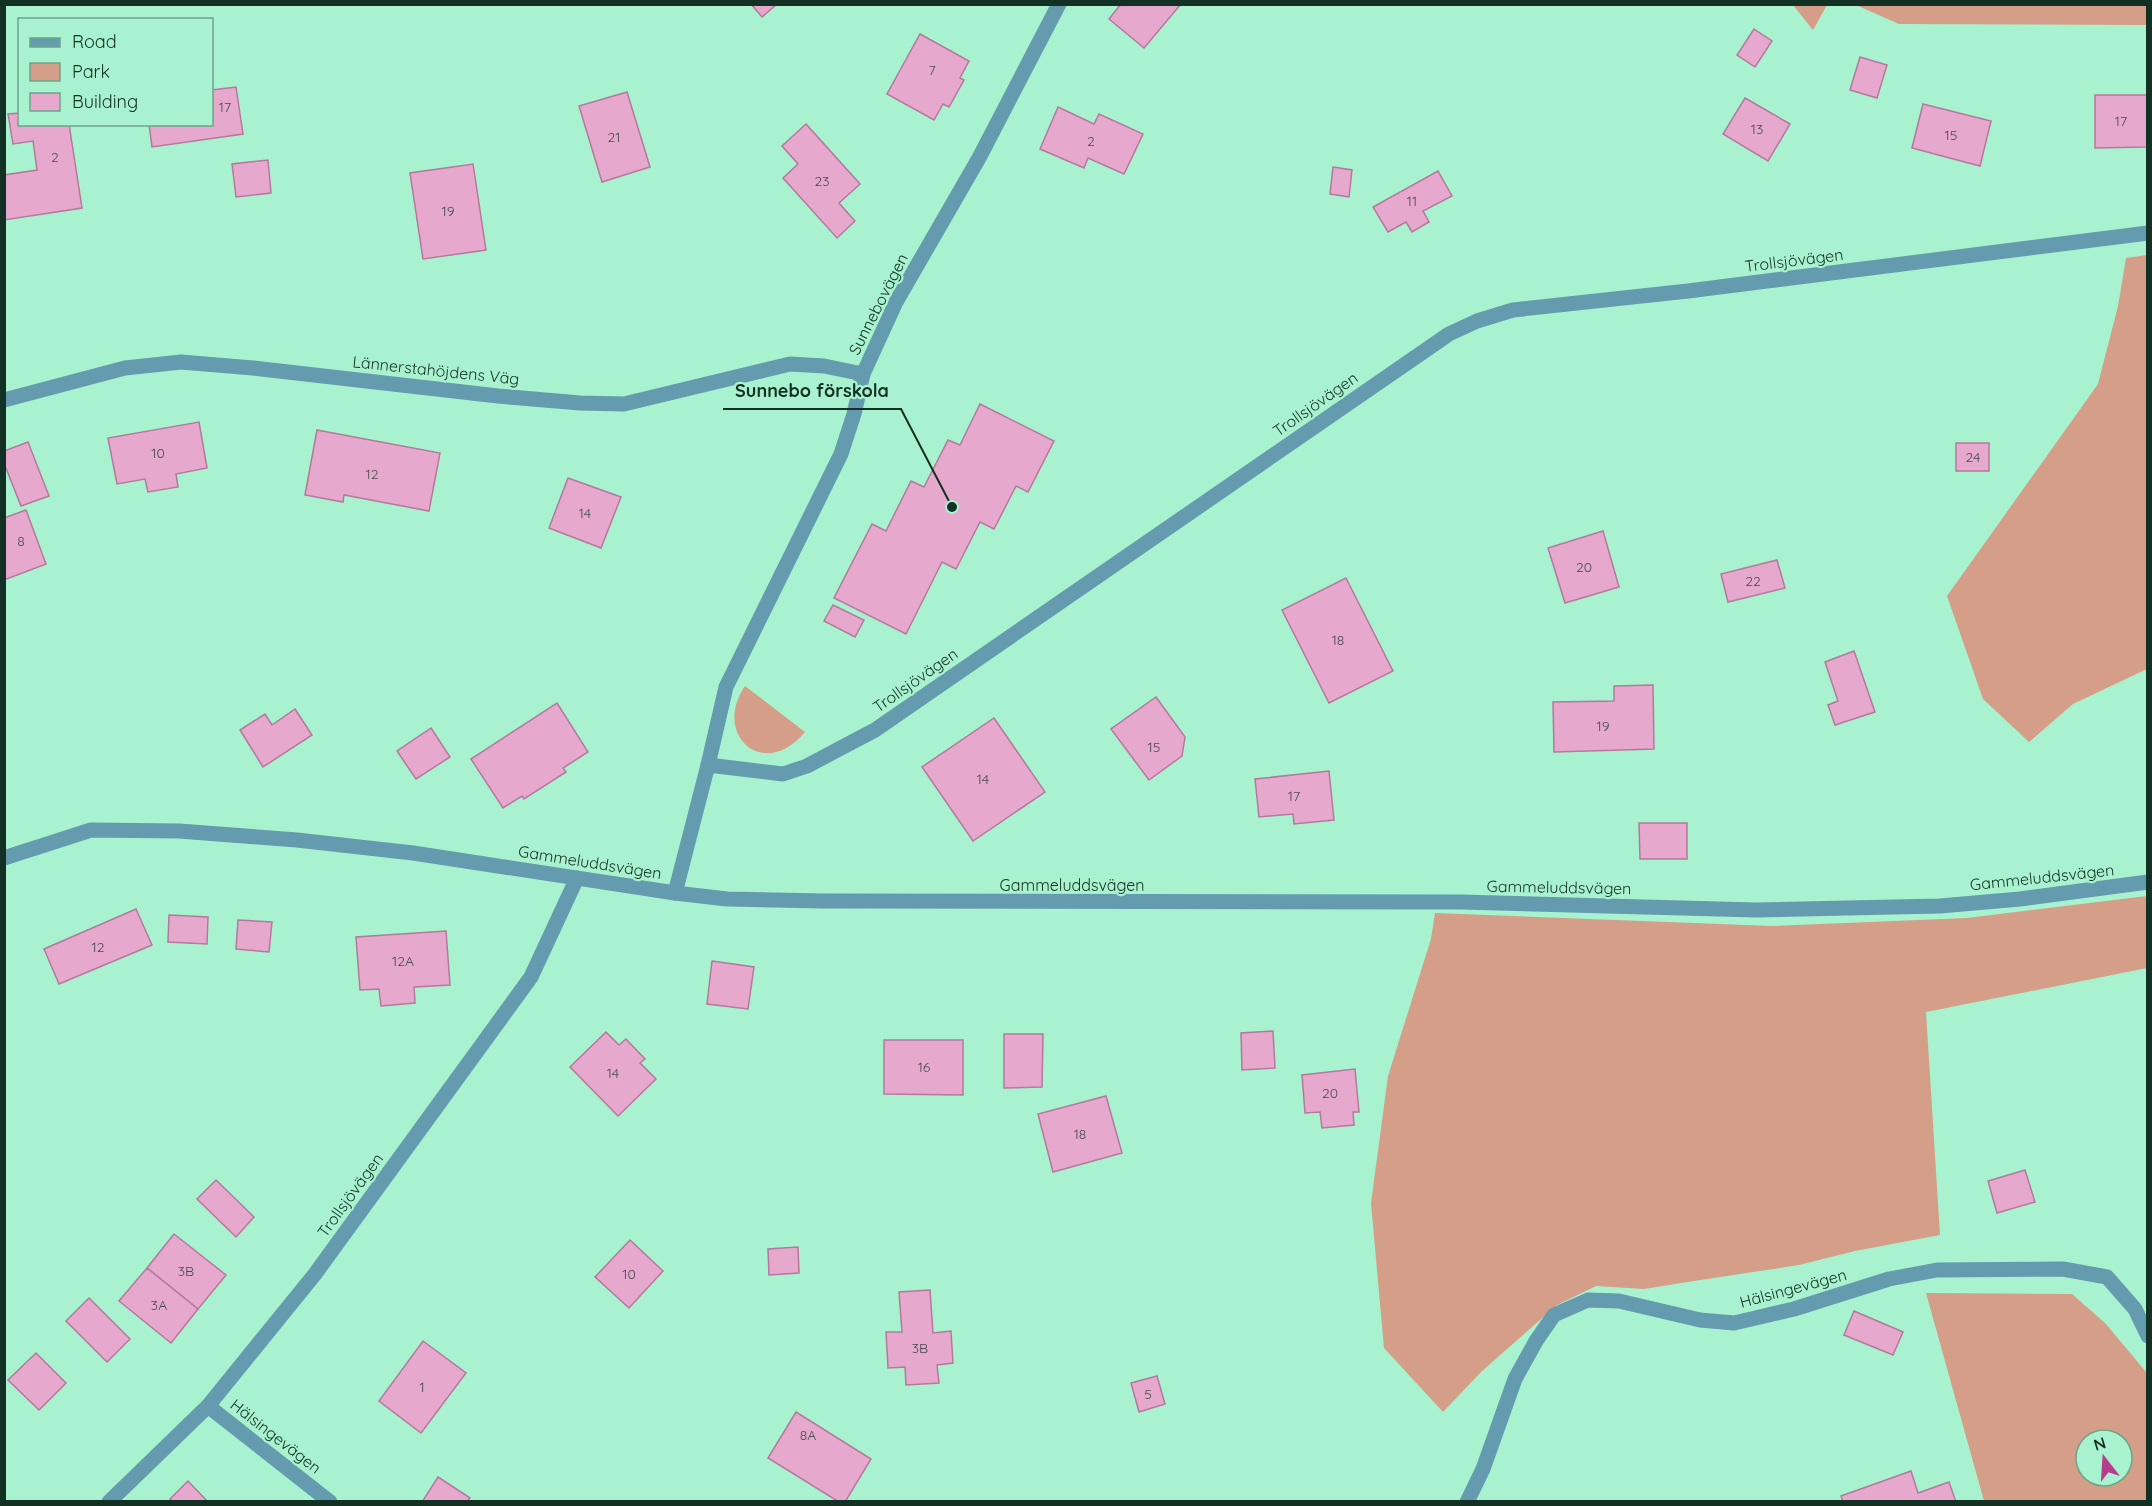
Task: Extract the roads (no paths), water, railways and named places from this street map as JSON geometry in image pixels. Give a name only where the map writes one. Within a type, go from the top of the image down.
[{"type":"street","name":"Sunnebovägen","points":[[708,765],[726,687],[842,454],[863,374],[896,302],[979,158],[1059,4]]},
{"type":"street","name":"Trollsjövägen","points":[[708,765],[783,774],[807,766],[875,730],[1417,354],[1449,334],[1477,321],[1513,310],[1688,291],[2148,233]]},
{"type":"street","name":"Lännerstahöjdens Väg","points":[[4,400],[125,368],[181,362],[254,368],[498,396],[624,404],[790,364],[824,366],[863,374]]},
{"type":"street","points":[[675,893],[708,765]]},
{"type":"street","name":"Gammeluddsvägen","points":[[4,858],[91,830],[179,831],[297,840],[413,853],[727,899],[824,902],[1461,902],[1756,910],[1940,906],[2020,900],[2148,882]]},
{"type":"street","name":"Trollsjövägen","points":[[109,1502],[208,1406],[315,1274],[531,977],[577,878]]},
{"type":"street","name":"Hälsingevägen","points":[[1467,1502],[1484,1469],[1515,1379],[1536,1341],[1554,1315],[1588,1300],[1619,1301],[1700,1320],[1734,1323],[1794,1310],[1889,1279],[1937,1270],[2063,1269],[2106,1277],[2135,1309],[2148,1336]]},
{"type":"street","name":"Hälsingevägen","points":[[208,1406],[322,1499]]},
{"type":"place","name":"Sunnebo förskola","points":[[952,507]]}]
